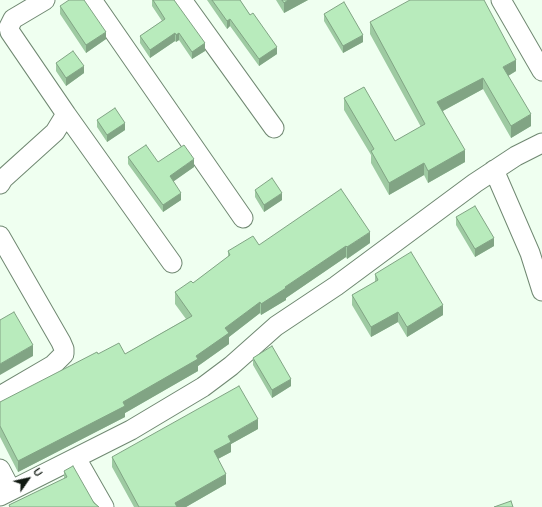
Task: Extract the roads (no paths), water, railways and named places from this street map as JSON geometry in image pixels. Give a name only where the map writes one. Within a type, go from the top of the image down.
[{"type":"street","points":[[44,0],[23,6],[10,23],[10,32],[66,114],[172,263]]},
{"type":"street","points":[[92,0],[243,218]]},
{"type":"street","points":[[182,0],[274,128]]},
{"type":"street","points":[[501,0],[542,71]]},
{"type":"street","points":[[0,184],[3,179],[56,132],[66,114]]},
{"type":"street","points":[[0,469],[6,493],[131,430],[203,387],[231,366],[276,326],[336,286],[494,170],[516,156],[542,143]]},
{"type":"street","points":[[494,170],[525,239],[542,291]]},
{"type":"street","points":[[0,236],[62,342],[64,354],[61,359],[53,365],[0,396]]},
{"type":"street","points":[[76,458],[104,507]]}]
